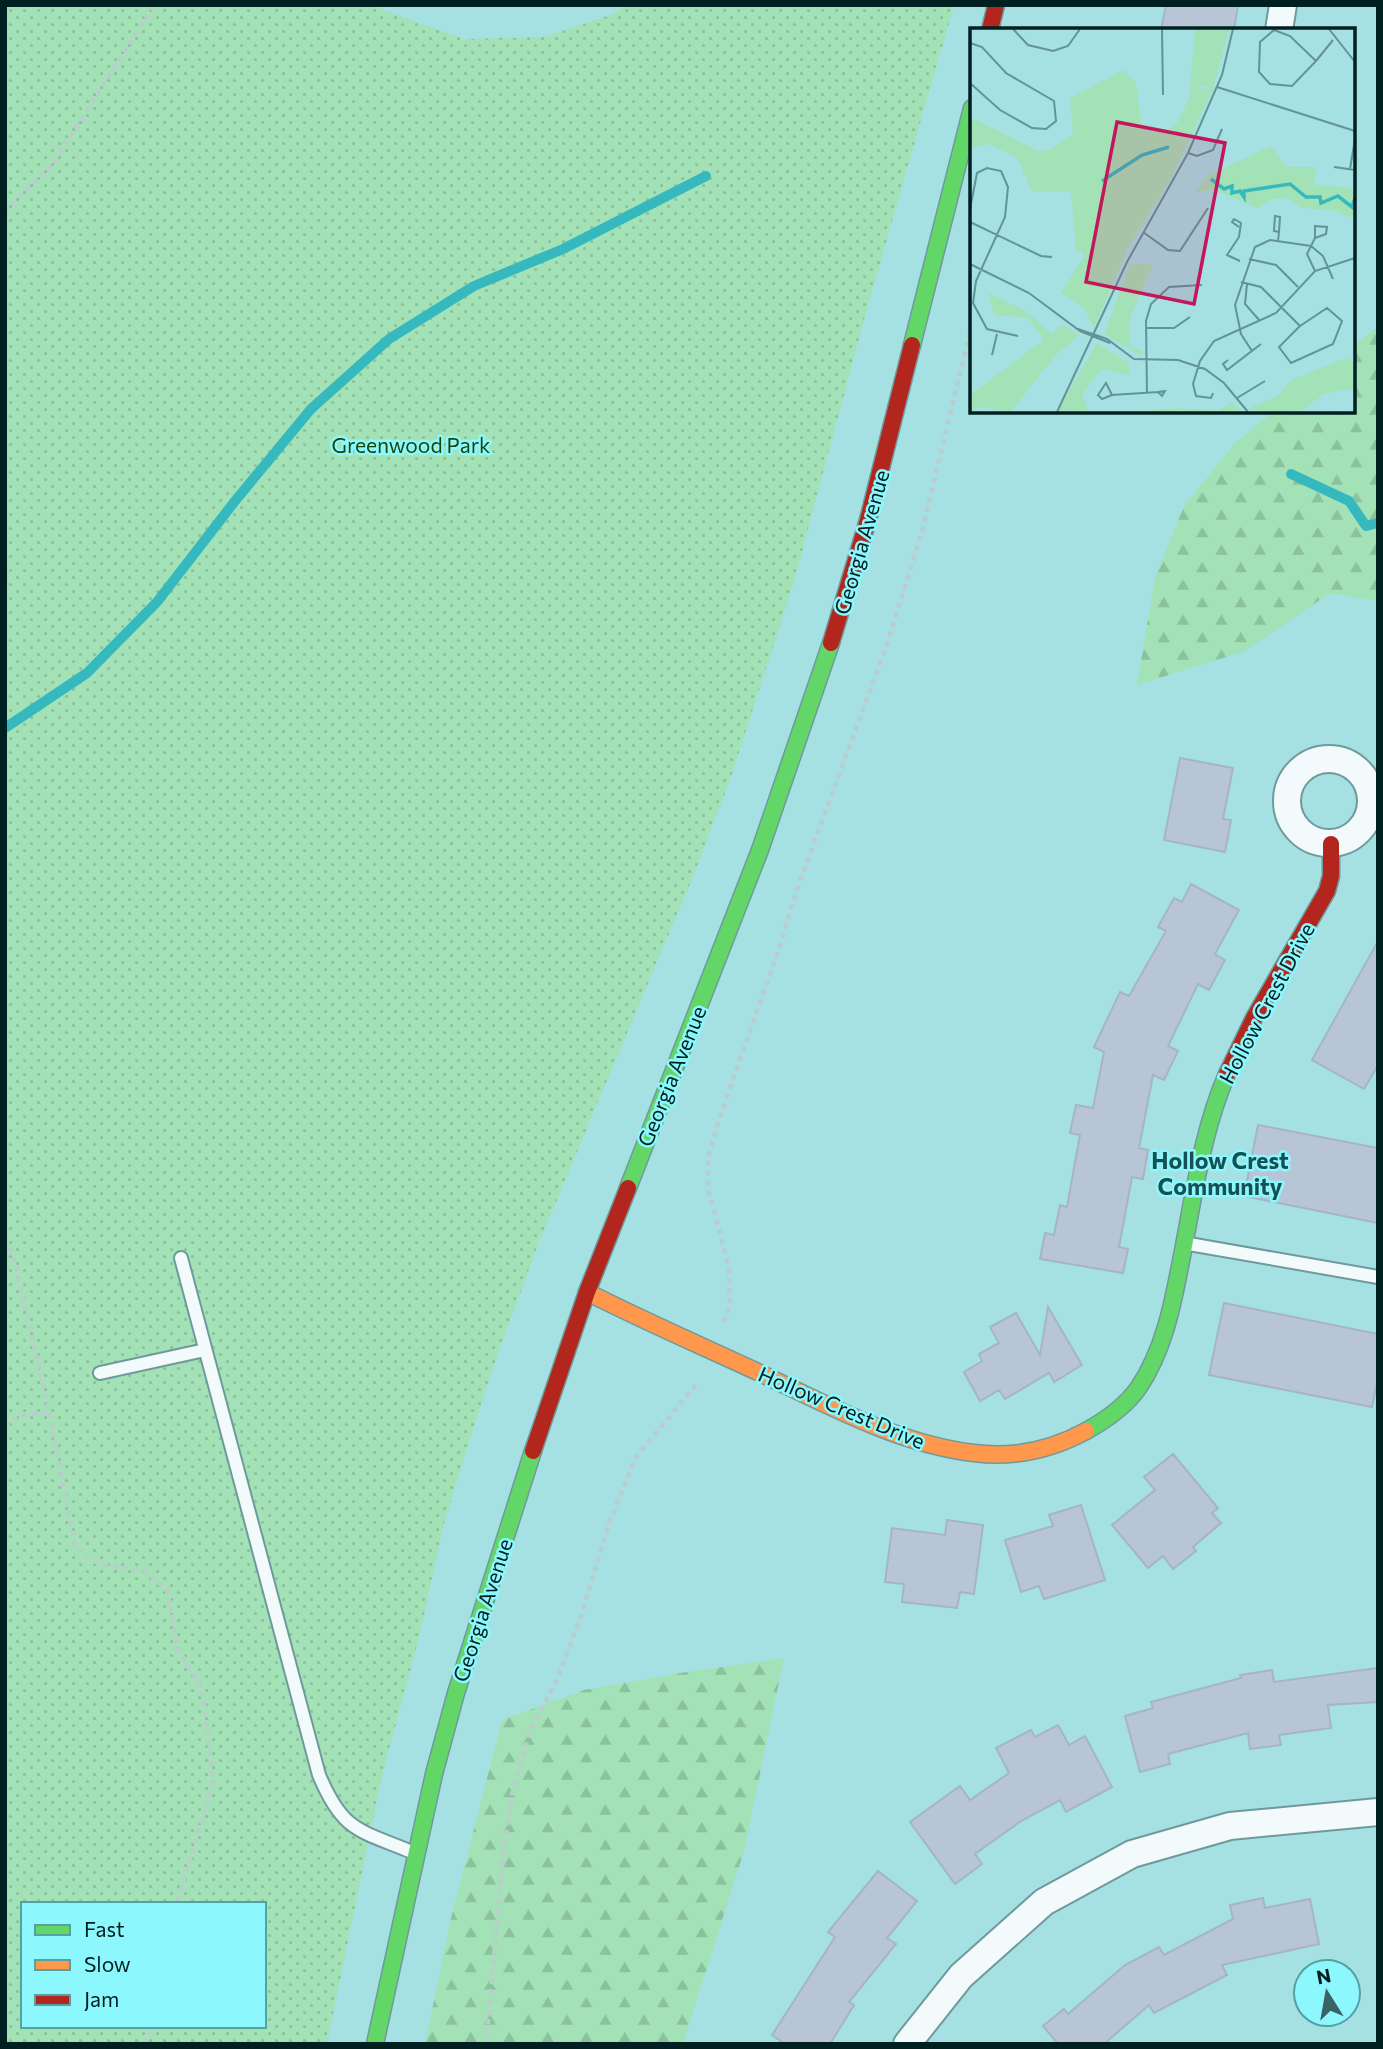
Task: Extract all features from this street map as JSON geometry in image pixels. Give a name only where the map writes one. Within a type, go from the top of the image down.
[{"type":"main road","points":[[990,28],[996,5]]},
{"type":"main road","name":"Georgia Avenue","points":[[375,2044],[433,1774],[456,1693],[586,1292],[760,850],[819,683],[960,208],[970,125]]},
{"type":"main road","name":"Hollow Crest Drive","points":[[586,1292],[639,1320],[903,1436],[940,1447],[977,1455],[1018,1455],[1054,1448],[1086,1434],[1112,1415],[1139,1386],[1156,1355],[1168,1323],[1207,1135],[1219,1094],[1238,1052],[1331,883],[1331,844]]},
{"type":"street","points":[[1279,28],[1283,5]]},
{"type":"street","points":[[907,2044],[961,1976],[1044,1902],[1132,1854],[1230,1826],[1378,1812]]},
{"type":"lane","points":[[1185,1244],[1378,1277]]},
{"type":"lane","points":[[181,1258],[320,1775],[330,1800],[343,1819],[359,1830],[415,1853]]},
{"type":"lane","points":[[100,1373],[205,1350]]},
{"type":"path","points":[[5,212],[54,164],[154,5]]},
{"type":"path","points":[[721,1331],[730,1304],[729,1268],[708,1188],[708,1157],[792,904],[887,644],[921,535],[970,332]]},
{"type":"path","points":[[5,529],[5,589]]},
{"type":"path","points":[[6,1241],[13,1254],[49,1412],[75,1546],[85,1556],[100,1564],[145,1571],[167,1590],[178,1649],[198,1682],[204,1701],[213,1782],[178,1902]]},
{"type":"path","points":[[486,2044],[503,1855],[512,1794],[530,1731],[557,1680],[582,1613],[609,1523],[636,1458],[702,1378]]},
{"type":"path","points":[[5,1426],[20,1416],[49,1412]]},
{"type":"green space","name":"Greenwood Park","points":[[5,5],[370,5],[464,39],[543,37],[614,14],[625,5],[954,5],[868,305],[794,582],[730,780],[694,874],[537,1247],[489,1379],[444,1523],[419,1638],[382,1775],[327,2044],[5,2044]]},
{"type":"green space","points":[[1378,327],[1378,601],[1330,593],[1245,651],[1137,685],[1155,577],[1184,506],[1235,443],[1272,413],[1355,413],[1355,344]]},
{"type":"green space","points":[[784,1658],[744,1851],[683,2044],[425,2044],[451,1918],[502,1720],[584,1690]]},
{"type":"building","points":[[1166,5],[1238,5],[1234,28],[1161,28]]},
{"type":"building","points":[[1180,758],[1233,768],[1223,819],[1231,820],[1225,852],[1164,840]]},
{"type":"building","points":[[1191,884],[1239,910],[1215,954],[1225,960],[1209,990],[1198,984],[1168,1046],[1178,1051],[1164,1080],[1153,1075],[1139,1148],[1148,1150],[1143,1179],[1132,1177],[1119,1247],[1128,1249],[1123,1273],[1040,1259],[1045,1233],[1054,1235],[1060,1205],[1067,1207],[1080,1135],[1070,1133],[1076,1105],[1093,1108],[1104,1052],[1094,1047],[1120,992],[1129,996],[1166,931],[1158,927],[1174,898],[1182,902]]},
{"type":"building","points":[[1378,941],[1378,1065],[1364,1089],[1312,1060]]},
{"type":"building","points":[[1258,1125],[1378,1148],[1378,1223],[1244,1196]]},
{"type":"building","points":[[1224,1303],[1378,1334],[1378,1378],[1372,1407],[1209,1375]]},
{"type":"building","points":[[1048,1307],[1082,1365],[1054,1382],[1049,1373],[1005,1399],[999,1390],[980,1401],[964,1372],[982,1361],[979,1354],[999,1343],[990,1327],[1016,1313],[1040,1355]]},
{"type":"building","points":[[1173,1454],[1218,1508],[1212,1513],[1221,1523],[1193,1547],[1196,1551],[1173,1569],[1163,1556],[1148,1568],[1112,1525],[1155,1490],[1144,1477]]},
{"type":"building","points":[[1081,1505],[1105,1580],[1044,1599],[1039,1586],[1021,1592],[1005,1540],[1053,1526],[1049,1515]]},
{"type":"building","points":[[947,1520],[983,1525],[974,1594],[960,1592],[957,1608],[902,1602],[904,1584],[885,1582],[892,1528],[945,1535]]},
{"type":"building","points":[[1378,1668],[1378,1702],[1328,1705],[1331,1728],[1279,1735],[1281,1745],[1250,1749],[1248,1733],[1168,1754],[1170,1764],[1140,1772],[1125,1716],[1153,1708],[1151,1702],[1241,1678],[1240,1675],[1272,1670],[1274,1682]]},
{"type":"building","points":[[1058,1725],[1069,1745],[1085,1736],[1112,1787],[1066,1812],[1060,1800],[1021,1821],[975,1854],[982,1864],[955,1884],[910,1822],[960,1786],[970,1800],[1009,1773],[996,1748],[1031,1730],[1035,1737]]},
{"type":"building","points":[[878,1871],[917,1901],[887,1938],[896,1944],[849,2002],[854,2005],[830,2044],[785,2044],[772,2035],[835,1937],[828,1932]]},
{"type":"building","points":[[1263,1898],[1265,1908],[1310,1899],[1319,1944],[1222,1965],[1227,1975],[1154,2013],[1149,2005],[1104,2044],[1058,2044],[1043,2026],[1064,2009],[1068,2014],[1125,1965],[1159,1947],[1164,1955],[1233,1919],[1230,1905]]},
{"type":"waterway","points":[[5,728],[87,673],[157,602],[311,409],[389,339],[474,286],[563,249],[706,176]]},
{"type":"waterway","points":[[1291,474],[1349,501],[1366,526],[1378,523]]},
{"type":"traffic: fast","points":[[912,345],[970,116]]},
{"type":"traffic: fast","points":[[628,1188],[760,850],[831,643]]},
{"type":"traffic: fast","points":[[1086,1431],[1115,1412],[1134,1394],[1154,1359],[1166,1329],[1204,1144],[1227,1074]]},
{"type":"traffic: fast","points":[[375,2044],[434,1774],[456,1693],[533,1451]]},
{"type":"traffic: slow","points":[[587,1292],[864,1422],[918,1441],[974,1453],[1003,1454],[1045,1448],[1086,1431]]},
{"type":"traffic: jam","points":[[990,28],[996,5]]},
{"type":"traffic: jam","points":[[831,643],[868,520],[912,345]]},
{"type":"traffic: jam","points":[[1227,1074],[1254,1018],[1327,891],[1331,876],[1331,844]]},
{"type":"traffic: jam","points":[[533,1451],[587,1292],[628,1188]]},
{"type":"district","name":"Hollow Crest Community","points":[[1220,1173]]}]
